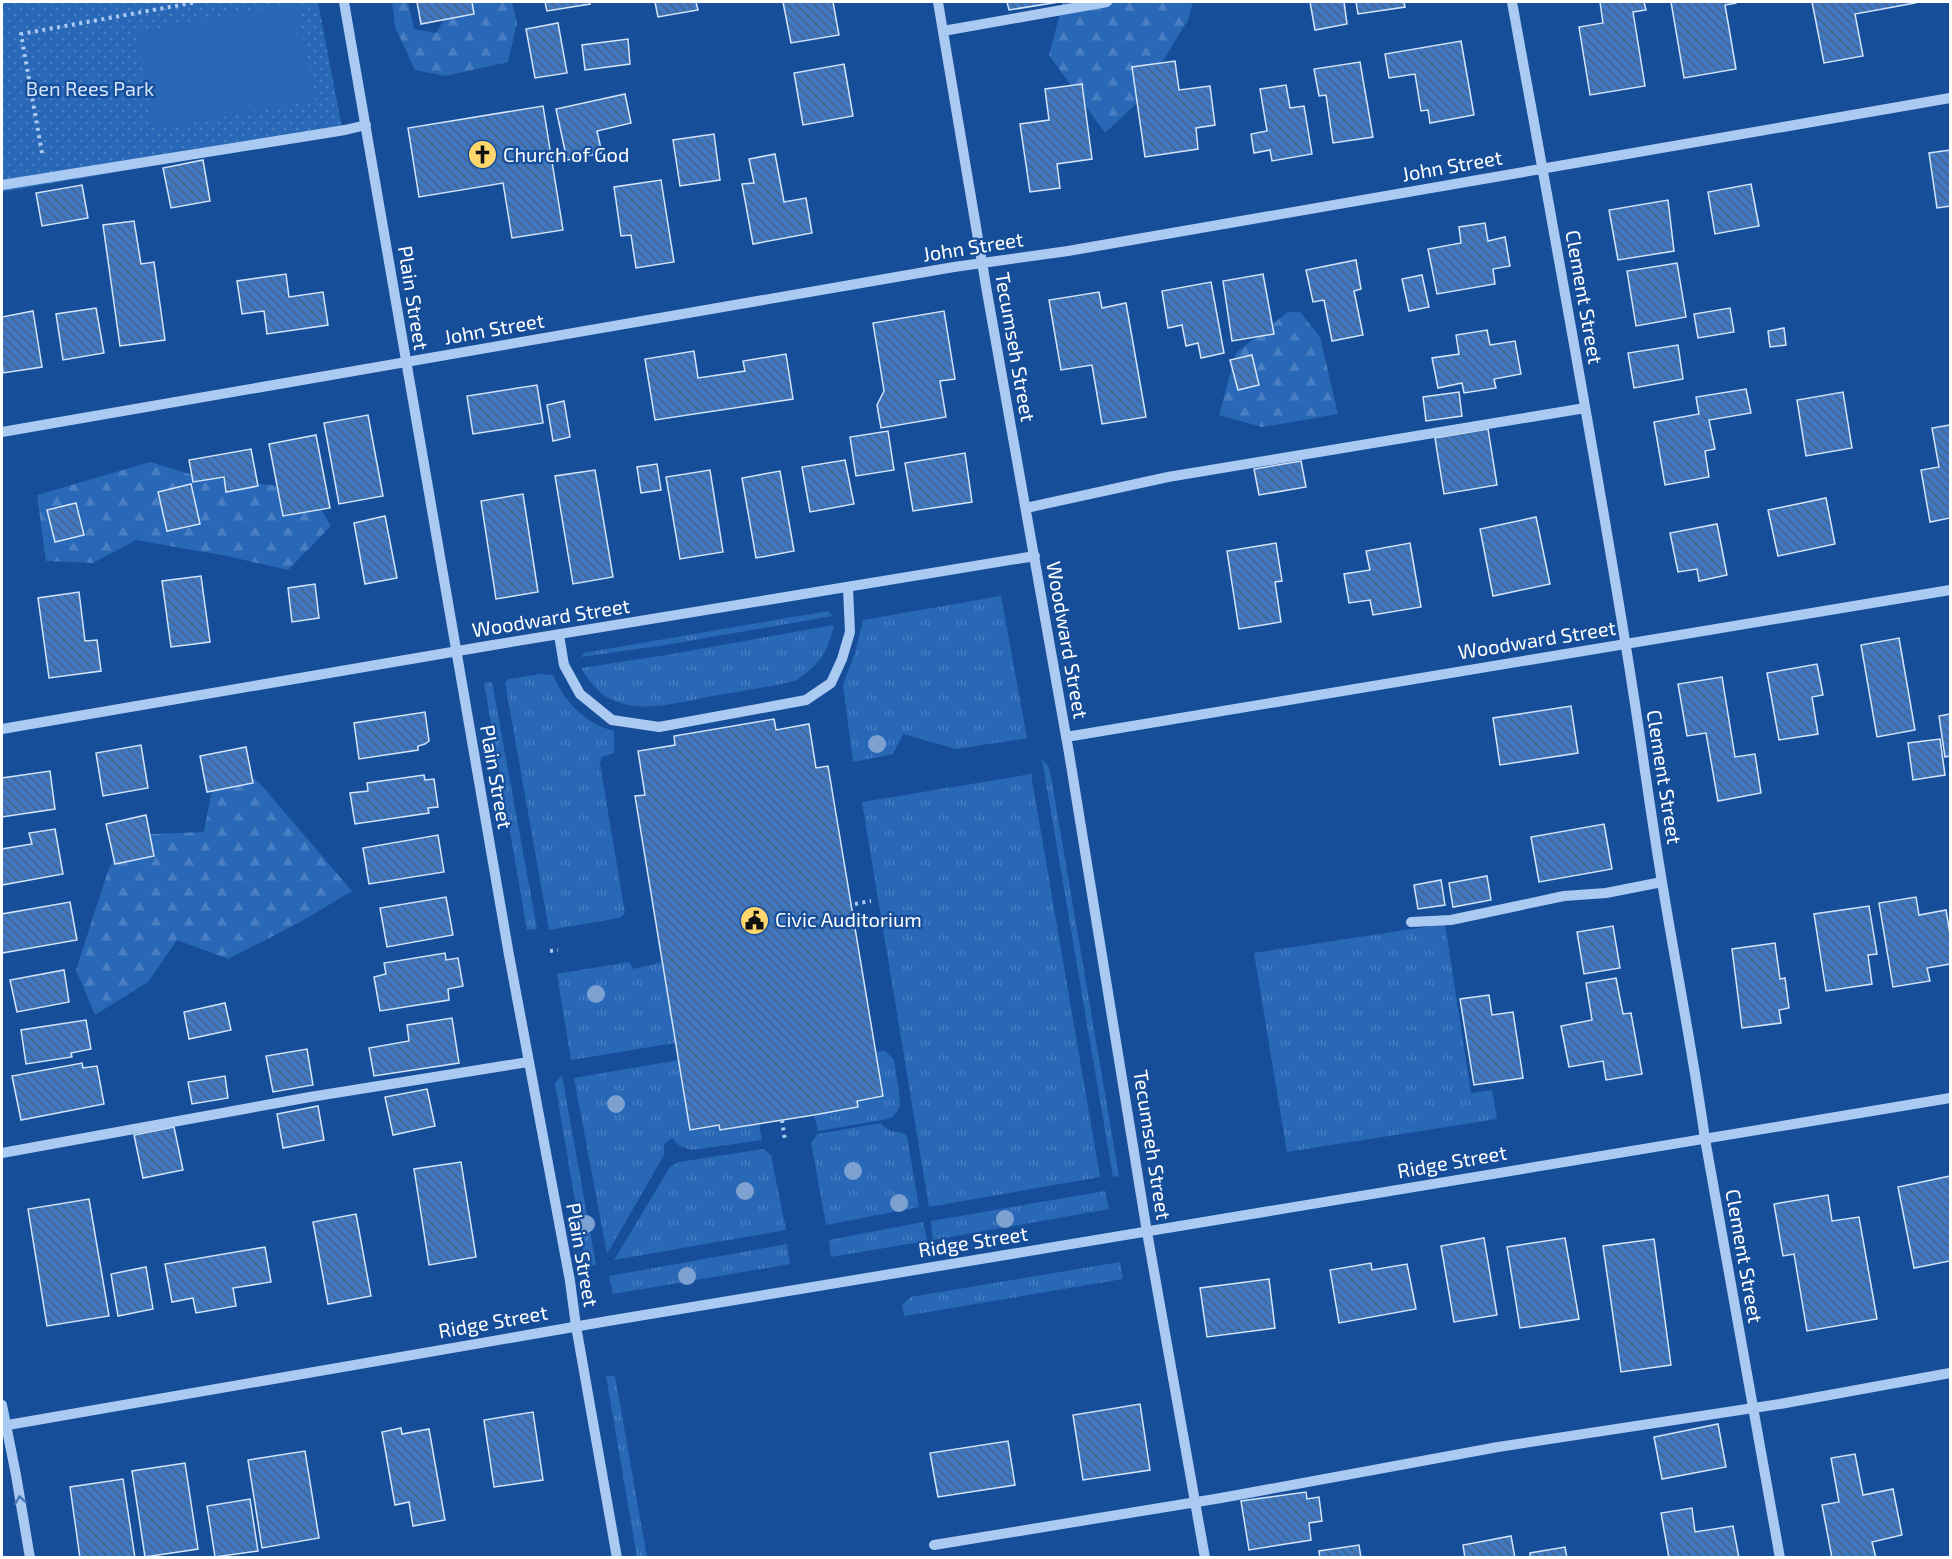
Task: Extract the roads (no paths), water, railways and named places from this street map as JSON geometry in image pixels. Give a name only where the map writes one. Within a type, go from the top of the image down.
[{"type":"street","name":"Plain Street","points":[[344,2],[456,653],[528,1062],[570,1281],[617,1557]]},
{"type":"street","name":"Tecumseh Street","points":[[938,2],[1035,556]]},
{"type":"street","points":[[943,31],[1107,2]]},
{"type":"street","name":"Clement Street","points":[[1512,2],[1626,644],[1662,882],[1705,1139],[1780,1557]]},
{"type":"street","name":"John Street","points":[[2,432],[1950,99]]},
{"type":"street","points":[[2,185],[366,125]]},
{"type":"street","points":[[1026,508],[1168,477],[1585,408]]},
{"type":"street","name":"Woodward Street","points":[[2,729],[1035,556],[1066,737],[1950,590]]},
{"type":"street","points":[[559,635],[564,665],[580,694],[612,720],[658,727],[806,700],[831,683],[850,632],[848,588]]},
{"type":"street","name":"Tecumseh Street","points":[[1066,737],[1147,1232],[1205,1557]]},
{"type":"street","points":[[1411,922],[1451,920],[1564,896],[1605,893],[1662,882]]},
{"type":"street","points":[[2,1153],[310,1097],[528,1062]]},
{"type":"street","name":"Ridge Street","points":[[3,1426],[576,1326],[1950,1098]]},
{"type":"street","points":[[934,1545],[1196,1502],[1498,1447],[1752,1408],[1950,1373]]},
{"type":"street","points":[[2,1405],[3,1426],[16,1475],[30,1557]]},
{"type":"place","name":"Church of God","points":[[482,155]]},
{"type":"place","name":"Civic Auditorium","points":[[754,920]]},
{"type":"park label","name":"Ben Rees Park","points":[[90,89]]}]
